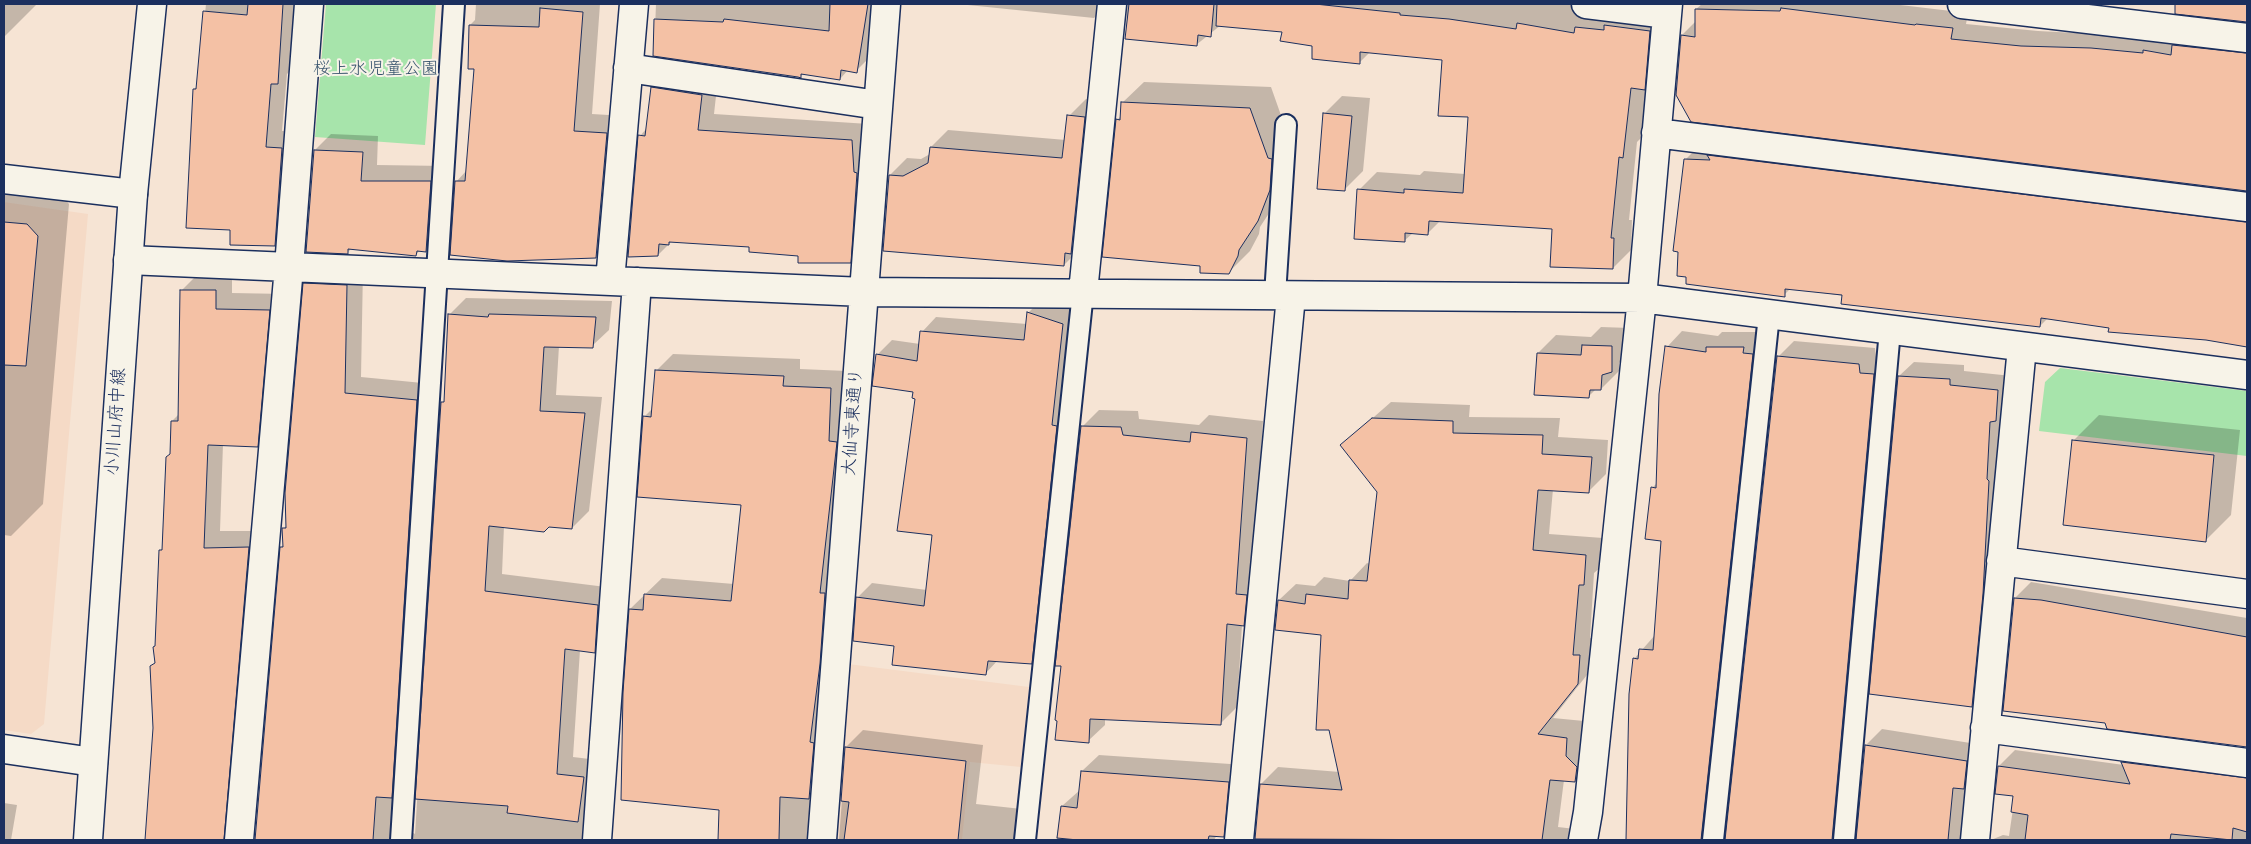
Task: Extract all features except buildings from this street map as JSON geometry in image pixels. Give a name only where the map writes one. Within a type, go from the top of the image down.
[{"type":"street","name":"小川山府中線","points":[[88,840],[133,194],[152,4]]},
{"type":"street","points":[[239,840],[289,267],[309,4]]},
{"type":"street","points":[[596,840],[623,281],[628,68],[634,4]]},
{"type":"street","name":"大仙寺東通り","points":[[822,840],[886,4]]},
{"type":"street","points":[[1083,292],[1112,4]]},
{"type":"street","points":[[1583,840],[1642,298],[1667,9],[1586,4]]},
{"type":"street","points":[[1972,4],[2247,38]]},
{"type":"street","points":[[628,68],[878,105]]},
{"type":"street","points":[[1656,134],[2247,207]]},
{"type":"street","points":[[4,179],[133,194]]},
{"type":"street","points":[[128,260],[864,292],[1083,292],[1642,298],[2247,375]]},
{"type":"street","points":[[1239,840],[1283,295]]},
{"type":"street","points":[[1975,840],[2022,347]]},
{"type":"street","points":[[2001,561],[2247,594]]},
{"type":"street","points":[[1985,728],[2247,763]]},
{"type":"street","points":[[4,748],[93,762]]},
{"type":"lane","points":[[401,840],[454,4]]},
{"type":"lane","points":[[1283,295],[1286,125]]},
{"type":"lane","points":[[1025,840],[1083,292]]},
{"type":"lane","points":[[1713,840],[1769,315]]},
{"type":"lane","points":[[1844,840],[1890,330]]},
{"type":"shaded area","points":[[4,202],[88,214],[44,724],[31,734],[4,730]]},
{"type":"shaded area","points":[[848,664],[1029,687],[1021,767],[970,762],[962,840],[834,840]]},
{"type":"green space","name":"桜上水児童公園","points":[[326,4],[436,4],[425,145],[315,137]]},
{"type":"green space","points":[[2060,368],[2247,391],[2247,456],[2039,431],[2045,382]]}]
